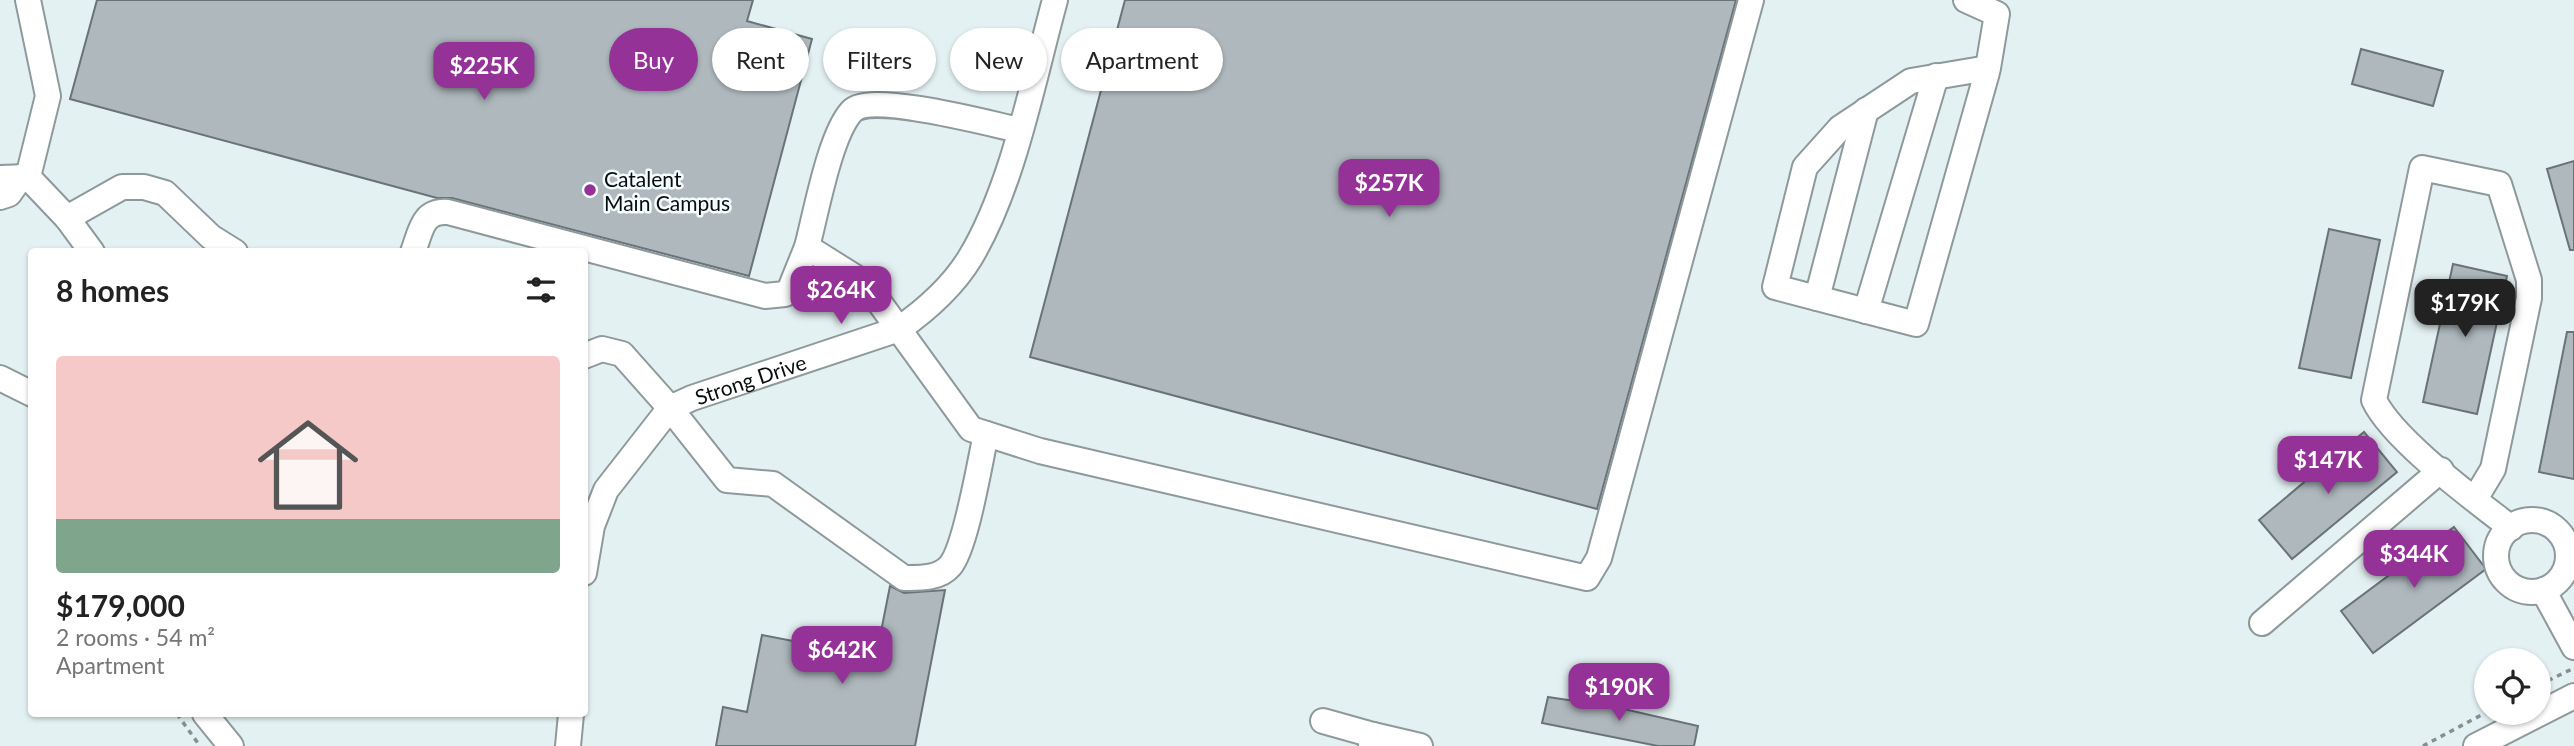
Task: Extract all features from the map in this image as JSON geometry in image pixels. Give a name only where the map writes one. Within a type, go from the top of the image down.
[{"type":"street","points":[[0,197],[9,194],[48,96],[28,0]]},
{"type":"street","name":"Strong Drive","points":[[588,550],[592,526],[606,490],[670,408],[692,398],[899,329],[927,309],[969,260],[984,232],[1019,130],[1055,0]]},
{"type":"street","points":[[807,247],[866,284],[971,429],[1040,451],[1587,578],[1599,558],[1751,0]]},
{"type":"street","points":[[1966,0],[1997,14],[1988,68],[1916,324],[1775,287],[1805,167],[1840,128],[1910,80],[1988,68]]},
{"type":"street","points":[[1866,311],[1936,76]]},
{"type":"street","points":[[588,249],[765,296],[780,295],[790,289],[807,247],[839,131],[858,106],[869,103],[928,110],[1019,130]]},
{"type":"street","points":[[1817,298],[1866,110]]},
{"type":"street","points":[[2475,499],[2493,469],[2529,298],[2529,280],[2499,184],[2422,168],[2374,400],[2382,416],[2441,470],[2475,499],[2511,528]]},
{"type":"street","points":[[16,177],[67,218],[89,248]]},
{"type":"street","points":[[67,218],[122,187],[144,187],[165,193],[211,237],[229,248]]},
{"type":"street","points":[[414,248],[426,217],[436,211],[584,248]]},
{"type":"street","points":[[588,354],[602,349],[622,354],[670,408],[727,480],[773,484],[904,578],[929,578],[950,566],[961,539],[986,434]]},
{"type":"street","points":[[0,378],[28,392]]},
{"type":"street","points":[[2262,623],[2441,470]]},
{"type":"street","points":[[2528,520],[2539,521],[2567,532],[2567,563],[2554,584],[2543,590],[2520,590],[2509,584],[2500,573],[2496,561],[2497,545],[2511,528],[2528,520]]},
{"type":"street","points":[[2543,590],[2574,647]]},
{"type":"street","points":[[2476,746],[2574,696]]},
{"type":"street","points":[[207,717],[231,746]]},
{"type":"street","points":[[568,746],[571,717]]},
{"type":"street","points":[[1323,721],[1372,740],[1420,746]]},
{"type":"path","points":[[2551,679],[2574,668]]},
{"type":"path","points":[[179,717],[200,746]]},
{"type":"path","points":[[2423,746],[2474,719]]},
{"type":"building","name":"Catalent Main Campus","points":[[97,0],[753,0],[747,21],[772,28],[712,28],[712,91],[798,91],[749,276],[452,198],[437,198],[70,99]]},
{"type":"building","points":[[1125,0],[1736,0],[1597,509],[1030,357],[1101,91],[1223,91],[1223,28],[1118,28]]},
{"type":"building","points":[[2361,49],[2443,71],[2433,106],[2352,84]]},
{"type":"building","points":[[2574,161],[2574,250],[2570,250],[2547,169]]},
{"type":"building","points":[[2329,229],[2380,240],[2351,378],[2299,368]]},
{"type":"building","points":[[2453,264],[2507,276],[2477,414],[2423,402]]},
{"type":"building","points":[[2567,332],[2574,332],[2574,479],[2539,472]]},
{"type":"building","points":[[2364,432],[2397,472],[2292,559],[2259,520]]},
{"type":"building","points":[[2454,527],[2486,569],[2373,653],[2341,611]]},
{"type":"building","points":[[890,586],[904,593],[945,590],[915,746],[716,746],[723,707],[747,712],[762,635],[876,657]]},
{"type":"building","points":[[1548,697],[1615,707],[1698,726],[1694,746],[1658,746],[1542,723]]},
{"type":"place","name":"Catalent Main Campus","points":[[590,190]]}]
